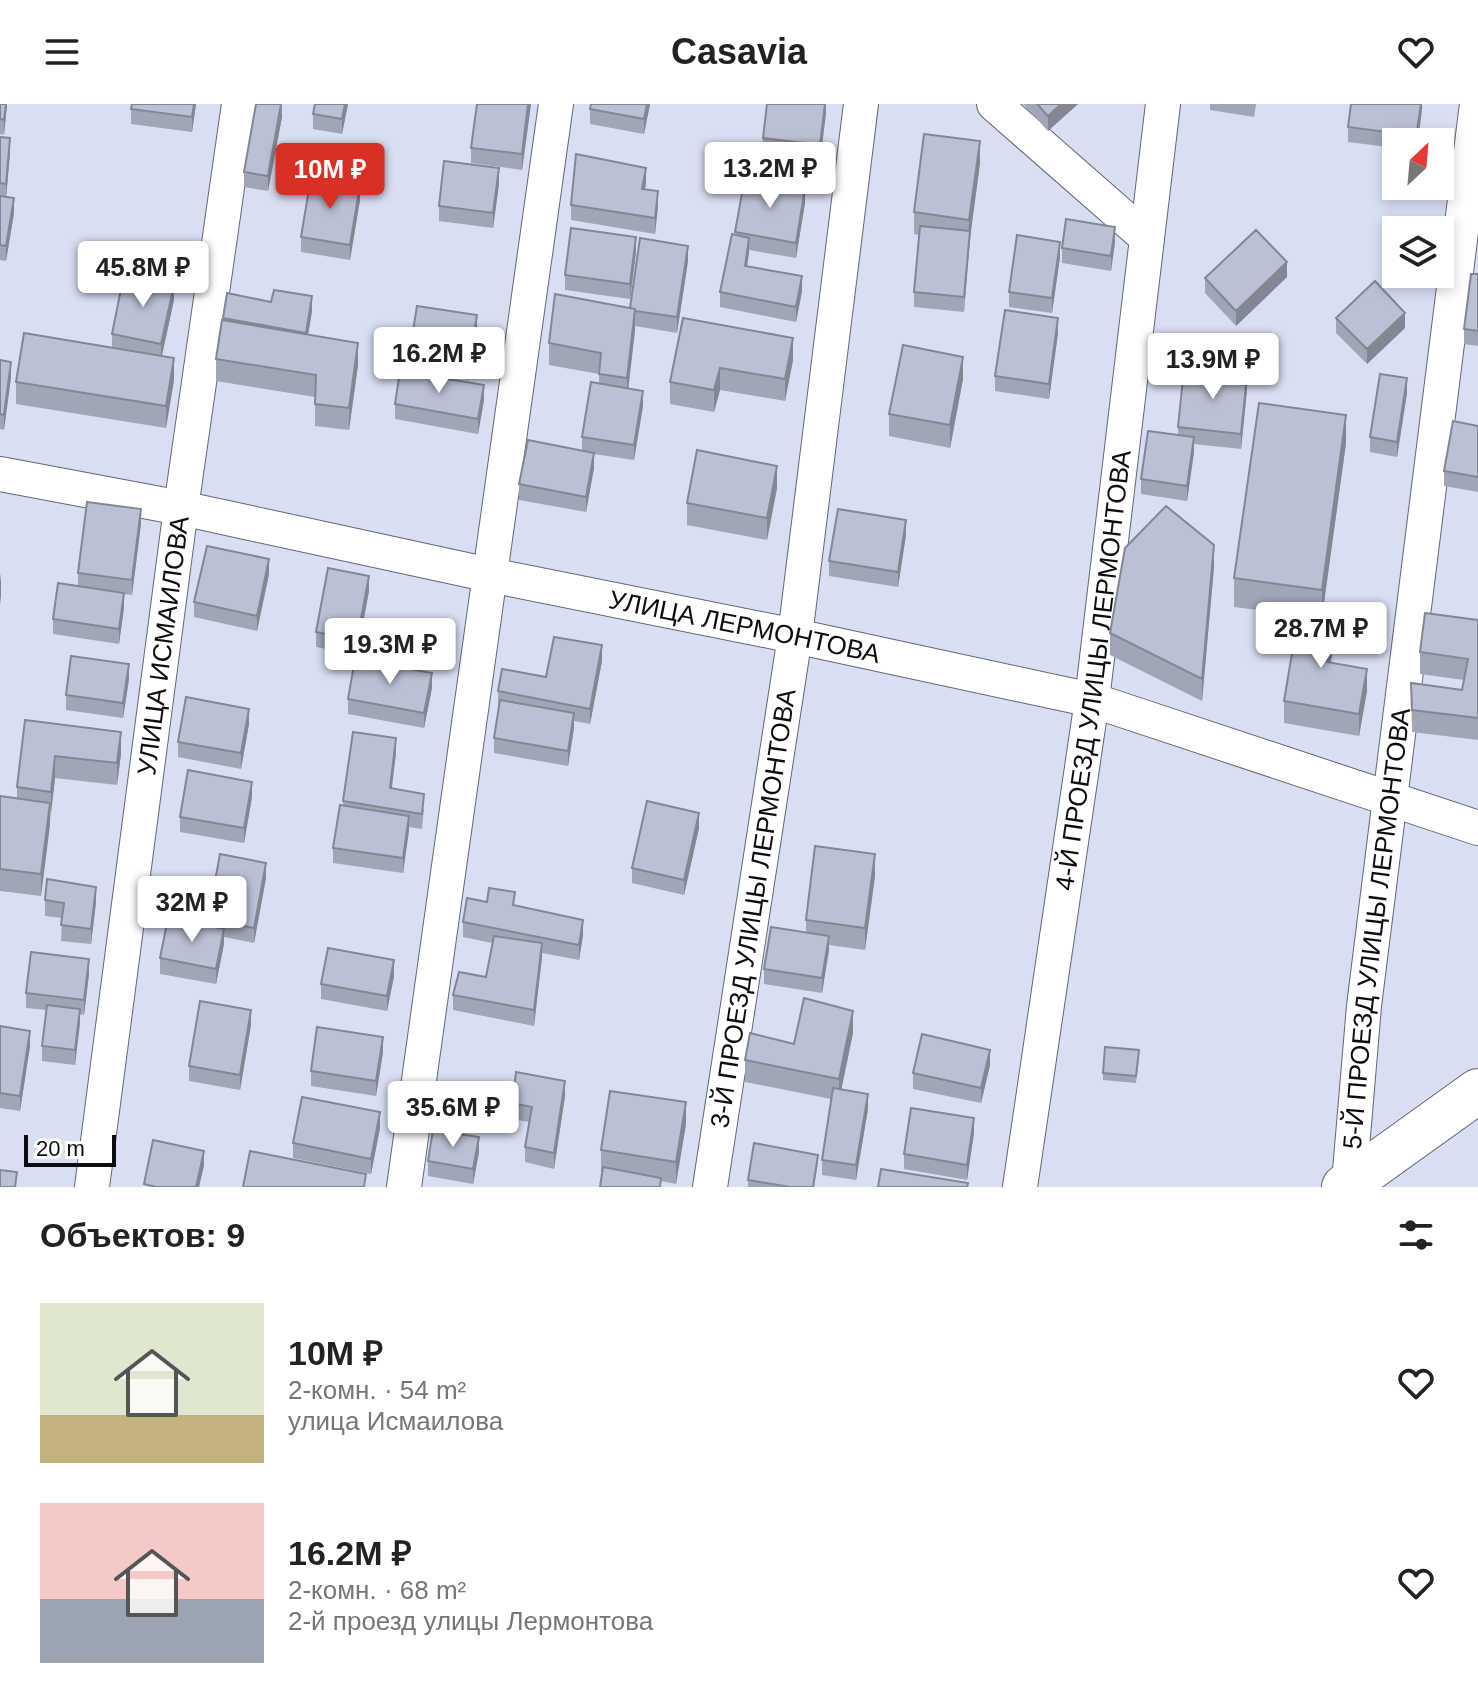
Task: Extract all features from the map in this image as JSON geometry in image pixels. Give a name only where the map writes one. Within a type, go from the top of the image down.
[{"type":"street","name":"УЛИЦА ИСМАИЛОВА","points":[[92,1187],[181,508],[239,104]]},
{"type":"street","points":[[404,1187],[556,104]]},
{"type":"street","name":"3-Й ПРОЕЗД УЛИЦЫ ЛЕРМОНТОВА","points":[[710,1187],[795,636],[861,104]]},
{"type":"street","points":[[994,104],[1147,238]]},
{"type":"street","name":"4-Й ПРОЕЗД УЛИЦЫ ЛЕРМОНТОВА","points":[[1020,1187],[1092,700],[1163,104]]},
{"type":"street","name":"5-Й ПРОЕЗД УЛИЦЫ ЛЕРМОНТОВА","points":[[1347,1185],[1364,1006],[1477,104]]},
{"type":"street","name":"УЛИЦА ЛЕРМОНТОВА","points":[[0,474],[181,508],[1092,700],[1478,828]]},
{"type":"street","points":[[1347,1185],[1478,1091]]},
{"type":"building","points":[[0,104],[6,104],[4,120],[0,119]]},
{"type":"building","points":[[132,104],[194,104],[192,117],[131,109]]},
{"type":"building","points":[[256,104],[281,104],[268,176],[244,172]]},
{"type":"building","points":[[315,104],[345,104],[342,119],[313,114]]},
{"type":"building","points":[[477,104],[528,104],[522,154],[471,148]]},
{"type":"building","points":[[591,104],[647,104],[644,119],[590,109]]},
{"type":"building","points":[[767,104],[825,104],[820,145],[763,138]]},
{"type":"building","points":[[1037,104],[1061,104],[1048,116]]},
{"type":"building","points":[[1351,104],[1421,104],[1417,128],[1382,128],[1382,132],[1348,127]]},
{"type":"building","points":[[924,134],[980,141],[969,220],[914,212]]},
{"type":"building","points":[[0,137],[10,138],[6,184],[0,183]]},
{"type":"building","points":[[576,154],[646,168],[642,189],[658,191],[655,218],[571,205]]},
{"type":"building","points":[[444,161],[499,168],[493,213],[439,206]]},
{"type":"building","points":[[311,177],[360,185],[350,245],[301,237]]},
{"type":"building","points":[[745,177],[805,188],[796,243],[735,232]]},
{"type":"building","points":[[0,196],[14,198],[6,246],[0,245]]},
{"type":"building","points":[[1066,219],[1115,227],[1111,256],[1062,248]]},
{"type":"building","points":[[920,226],[970,231],[964,297],[914,292]]},
{"type":"building","points":[[571,228],[636,237],[630,284],[565,275]]},
{"type":"building","points":[[1256,230],[1287,262],[1236,311],[1205,278]]},
{"type":"building","points":[[732,234],[749,238],[745,266],[802,276],[796,307],[720,292]]},
{"type":"building","points":[[1017,235],[1060,242],[1052,298],[1009,292]]},
{"type":"building","points":[[640,238],[688,246],[677,317],[630,308]]},
{"type":"building","points":[[124,274],[174,285],[161,344],[112,334]]},
{"type":"building","points":[[1471,274],[1478,274],[1478,331],[1464,329]]},
{"type":"building","points":[[1375,281],[1405,313],[1367,349],[1336,318]]},
{"type":"building","points":[[274,290],[312,296],[306,333],[223,318],[227,293],[271,302]]},
{"type":"building","points":[[555,294],[635,309],[627,378],[599,374],[601,353],[549,343]]},
{"type":"building","points":[[417,306],[477,315],[469,365],[409,355]]},
{"type":"building","points":[[1005,310],[1058,318],[1049,384],[995,376]]},
{"type":"building","points":[[683,318],[793,338],[785,379],[720,368],[714,390],[670,382]]},
{"type":"building","points":[[222,320],[358,343],[349,408],[315,404],[316,375],[216,359]]},
{"type":"building","points":[[24,333],[174,358],[166,406],[16,382]]},
{"type":"building","points":[[903,345],[963,357],[950,425],[889,414]]},
{"type":"building","points":[[0,360],[11,362],[4,415],[0,414]]},
{"type":"building","points":[[1184,369],[1247,375],[1241,434],[1178,427]]},
{"type":"building","points":[[400,371],[484,385],[478,419],[395,404]]},
{"type":"building","points":[[1380,374],[1407,378],[1397,442],[1370,437]]},
{"type":"building","points":[[591,382],[643,391],[634,445],[582,437]]},
{"type":"building","points":[[1259,403],[1346,415],[1322,590],[1234,578]]},
{"type":"building","points":[[1453,421],[1478,426],[1478,477],[1444,471]]},
{"type":"building","points":[[1148,431],[1194,437],[1187,486],[1141,479]]},
{"type":"building","points":[[528,440],[594,453],[586,497],[519,484]]},
{"type":"building","points":[[697,450],[777,466],[767,518],[687,503]]},
{"type":"building","points":[[87,502],[141,509],[132,580],[78,573]]},
{"type":"building","points":[[1166,506],[1214,545],[1202,679],[1110,633],[1125,548]]},
{"type":"building","points":[[838,509],[906,520],[898,572],[829,561]]},
{"type":"building","points":[[207,546],[269,559],[257,616],[194,602]]},
{"type":"building","points":[[328,568],[369,576],[357,640],[316,632]]},
{"type":"building","points":[[58,583],[124,593],[119,629],[53,619]]},
{"type":"building","points":[[1299,612],[1334,618],[1327,662],[1367,669],[1359,714],[1284,701]]},
{"type":"building","points":[[1425,613],[1478,620],[1478,718],[1412,710],[1411,683],[1462,690],[1468,659],[1420,652]]},
{"type":"building","points":[[554,637],[602,645],[590,709],[498,691],[502,669],[546,677]]},
{"type":"building","points":[[71,656],[129,664],[123,703],[66,695]]},
{"type":"building","points":[[355,659],[432,673],[424,713],[348,699]]},
{"type":"building","points":[[186,697],[249,709],[241,753],[178,742]]},
{"type":"building","points":[[500,700],[574,713],[568,751],[494,738]]},
{"type":"building","points":[[25,720],[121,732],[117,763],[55,756],[51,792],[17,787]]},
{"type":"building","points":[[353,732],[396,738],[390,788],[424,794],[422,814],[343,801]]},
{"type":"building","points":[[188,770],[252,782],[244,828],[180,817]]},
{"type":"building","points":[[0,796],[50,803],[41,874],[0,869]]},
{"type":"building","points":[[647,801],[699,813],[684,880],[632,868]]},
{"type":"building","points":[[340,805],[409,816],[403,858],[333,848]]},
{"type":"building","points":[[815,846],[875,854],[865,928],[806,920]]},
{"type":"building","points":[[220,854],[266,863],[254,928],[208,919]]},
{"type":"building","points":[[47,879],[96,887],[91,929],[61,925],[64,903],[45,900]]},
{"type":"building","points":[[489,888],[515,892],[513,905],[583,920],[579,945],[463,922],[467,898],[487,902]]},
{"type":"building","points":[[168,918],[224,929],[216,969],[160,958]]},
{"type":"building","points":[[771,927],[829,936],[822,978],[764,969]]},
{"type":"building","points":[[494,936],[542,943],[534,1010],[453,995],[459,972],[486,977]]},
{"type":"building","points":[[328,948],[394,960],[387,996],[321,984]]},
{"type":"building","points":[[31,952],[89,959],[84,1000],[26,993]]},
{"type":"building","points":[[804,998],[853,1011],[839,1079],[745,1060],[750,1033],[794,1044]]},
{"type":"building","points":[[200,1001],[251,1010],[240,1075],[189,1066]]},
{"type":"building","points":[[47,1005],[80,1009],[75,1050],[42,1046]]},
{"type":"building","points":[[0,1026],[30,1031],[20,1096],[0,1093]]},
{"type":"building","points":[[317,1027],[383,1037],[376,1081],[311,1071]]},
{"type":"building","points":[[922,1034],[990,1050],[981,1088],[913,1073]]},
{"type":"building","points":[[1105,1047],[1139,1050],[1136,1076],[1103,1073]]},
{"type":"building","points":[[516,1072],[565,1081],[554,1153],[525,1147],[532,1107],[512,1103]]},
{"type":"building","points":[[833,1088],[868,1094],[856,1165],[822,1160]]},
{"type":"building","points":[[610,1091],[686,1102],[676,1162],[601,1150]]},
{"type":"building","points":[[302,1097],[380,1112],[371,1159],[293,1143]]},
{"type":"building","points":[[911,1108],[974,1118],[967,1165],[904,1154]]},
{"type":"building","points":[[433,1130],[479,1137],[473,1169],[428,1161]]},
{"type":"building","points":[[153,1140],[204,1151],[196,1187],[144,1184]]},
{"type":"building","points":[[754,1143],[818,1155],[813,1187],[790,1187],[748,1180]]},
{"type":"building","points":[[250,1151],[366,1174],[364,1187],[243,1187]]},
{"type":"building","points":[[603,1167],[661,1178],[660,1187],[600,1187]]},
{"type":"building","points":[[881,1169],[968,1183],[967,1187],[878,1187]]},
{"type":"building","points":[[0,1170],[17,1172],[15,1187],[0,1187]]}]
